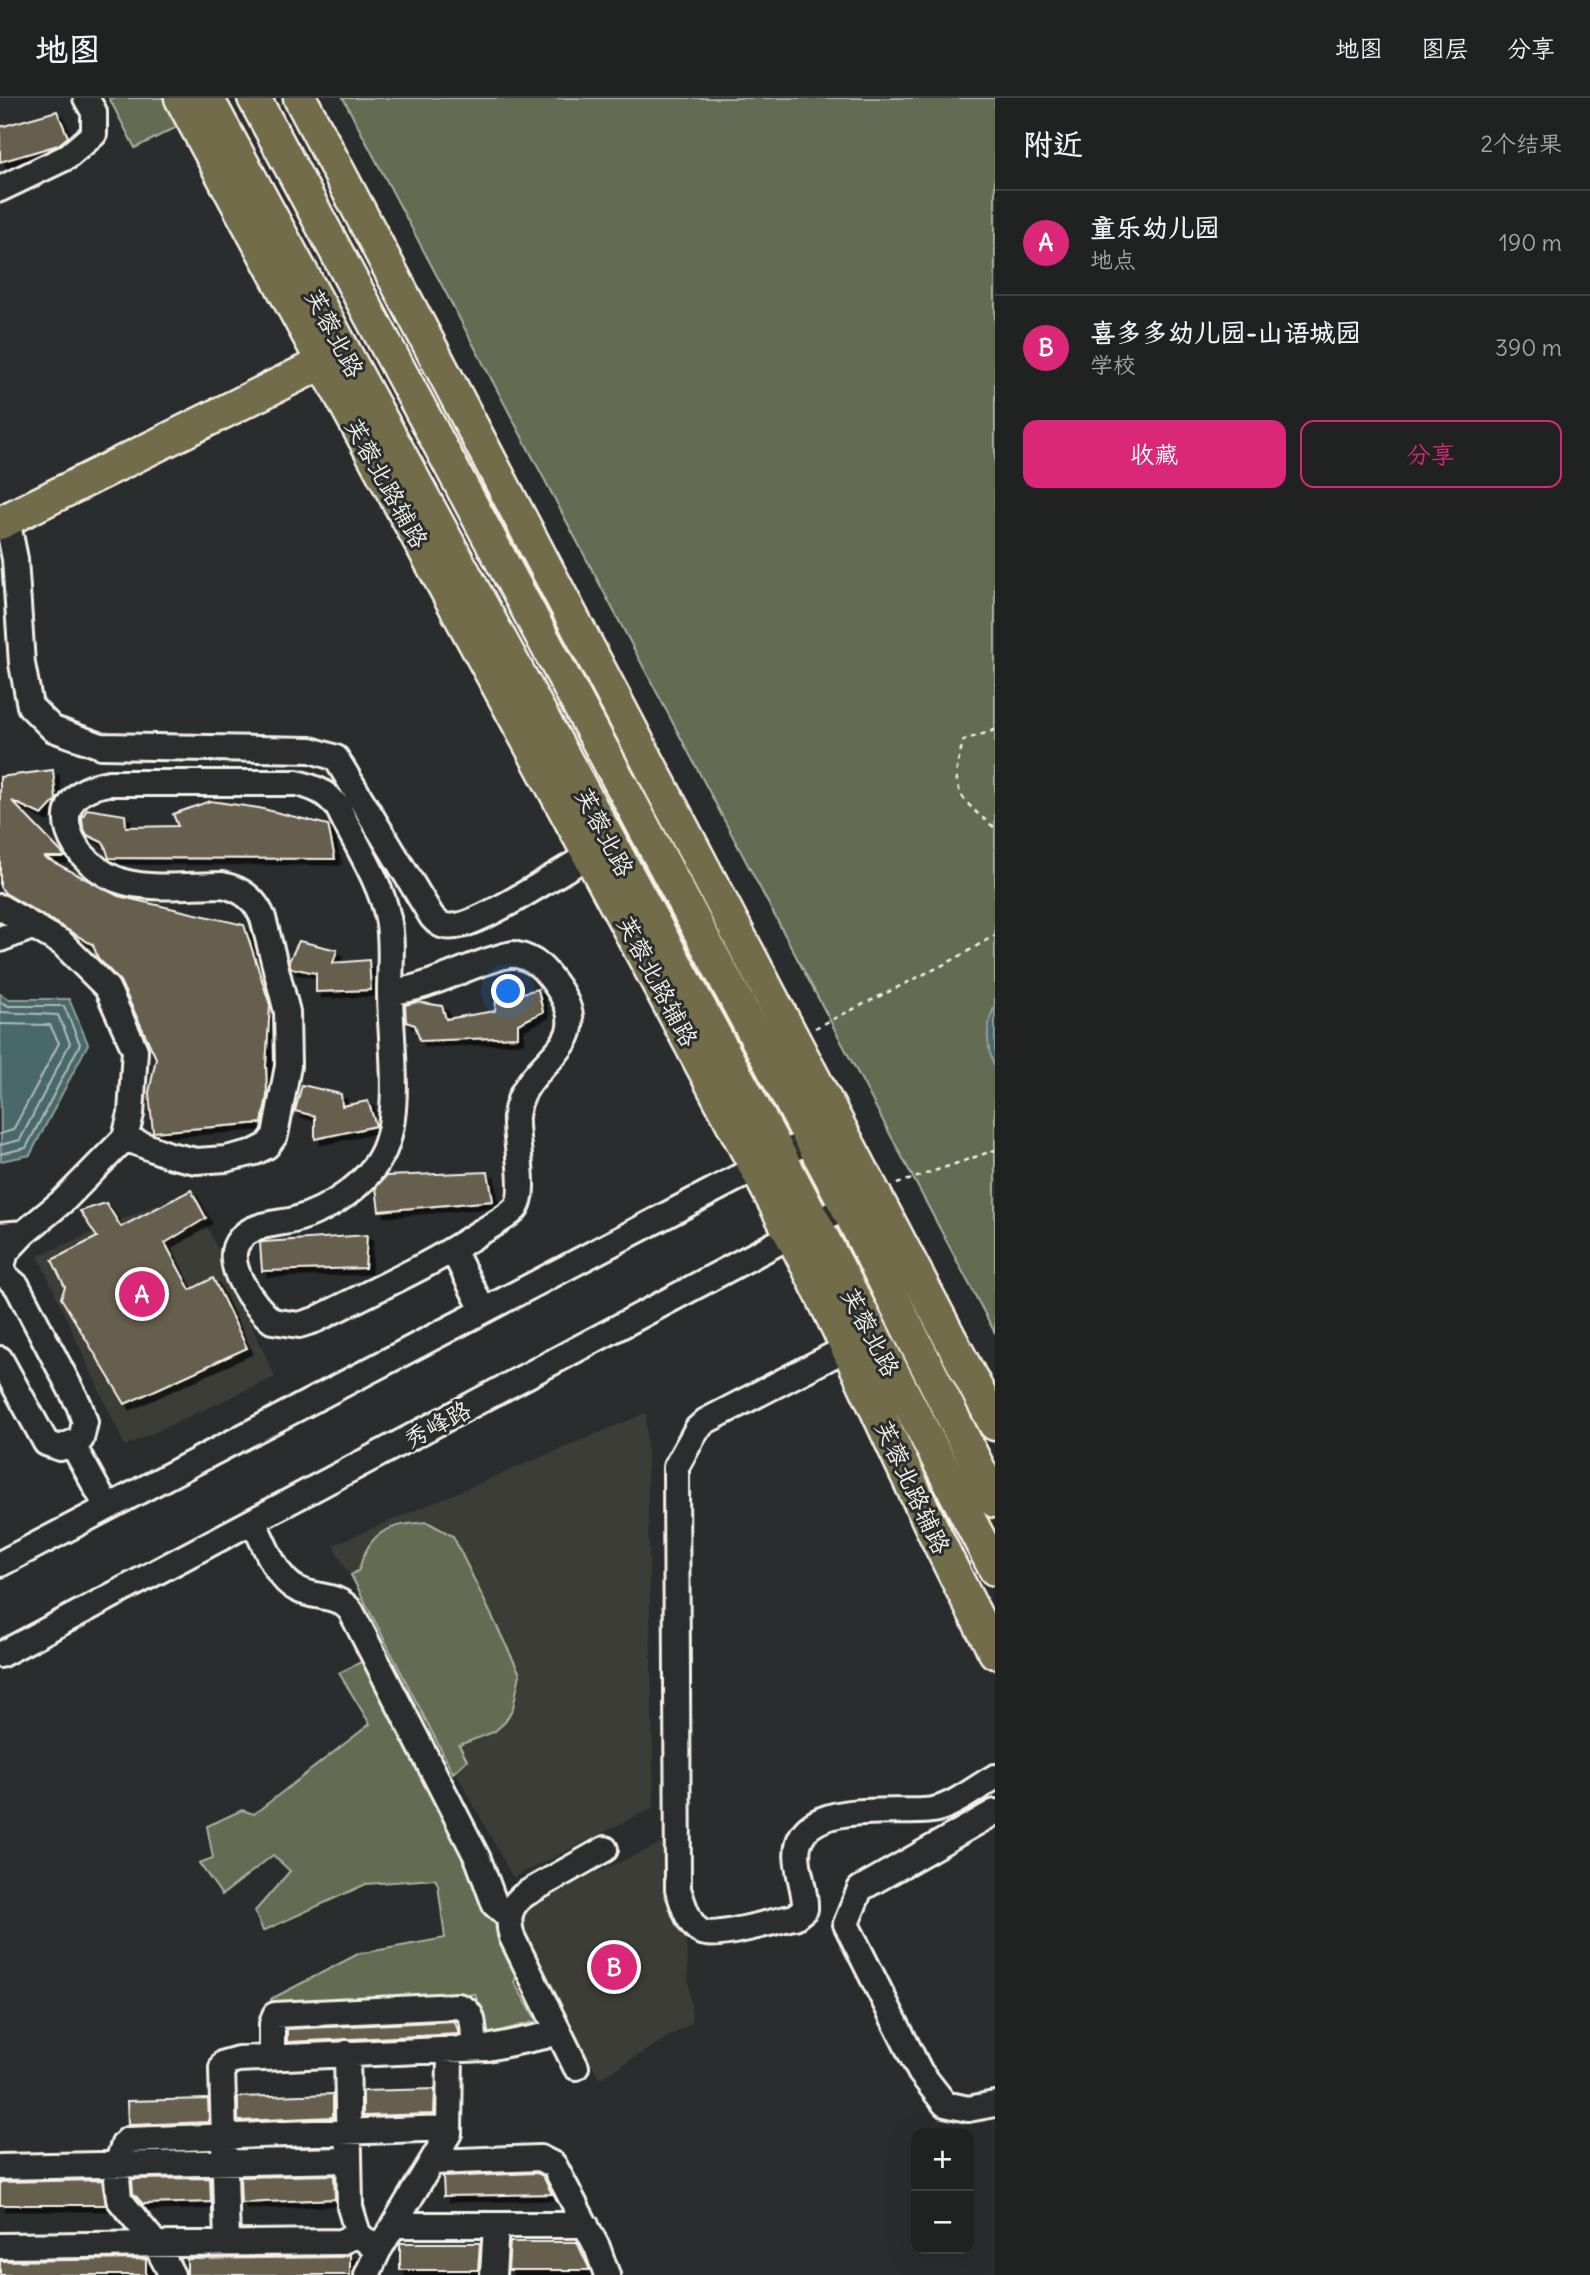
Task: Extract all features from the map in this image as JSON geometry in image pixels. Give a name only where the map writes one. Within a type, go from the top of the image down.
[{"type":"main road","name":"芙蓉北路辅路","points":[[181,98],[322,363],[591,854],[768,1162]]},
{"type":"main road","name":"芙蓉北路","points":[[207,98],[804,1231],[995,1569]]},
{"type":"main road","name":"芙蓉北路","points":[[254,98],[861,1199],[995,1501]]},
{"type":"main road","points":[[300,98],[792,1039],[825,1132]]},
{"type":"main road","points":[[3,521],[322,363]]},
{"type":"main road","points":[[861,1199],[995,1424]]},
{"type":"main road","name":"芙蓉北路辅路","points":[[804,1231],[847,1348],[956,1580],[995,1652]]},
{"type":"street","points":[[0,190],[67,157],[94,134],[94,112],[86,98]]},
{"type":"street","points":[[3,521],[15,559],[22,664],[30,705],[53,729],[101,746],[311,750],[336,758],[432,918],[447,927],[473,920],[591,854]]},
{"type":"street","points":[[125,1138],[169,1155],[196,1161],[226,1159],[267,1146],[275,1136],[288,1066],[287,1012],[263,918],[258,905],[247,895],[236,888],[222,885],[124,882],[107,875],[87,861],[66,827],[66,812],[78,794],[93,785],[297,783],[328,794],[338,807],[388,916],[392,1105],[384,1150],[372,1169],[344,1196],[320,1210],[256,1229],[240,1238],[235,1249],[235,1265],[245,1288],[272,1321],[299,1325],[453,1250],[517,1207],[521,1191],[516,1115],[522,1093],[535,1071],[568,1038],[570,1016],[563,996],[543,966],[513,954],[432,984],[390,992]]},
{"type":"street","points":[[0,907],[62,943],[107,988],[135,1050],[131,1114],[125,1138],[82,1183],[6,1253],[17,1286],[79,1405],[84,1429],[81,1439],[73,1445],[60,1448],[46,1443],[0,1359]]},
{"type":"street","points":[[0,939],[32,927]]},
{"type":"street","points":[[0,1564],[825,1132]]},
{"type":"street","name":"秀峰路","points":[[0,1656],[861,1199]]},
{"type":"street","points":[[453,1250],[483,1310]]},
{"type":"street","points":[[847,1348],[706,1421],[697,1429],[676,1467],[678,1889],[684,1907],[695,1926],[711,1934],[795,1917],[805,1909],[799,1871],[800,1845],[803,1835],[814,1826],[850,1813],[936,1810],[995,1777]]},
{"type":"street","points":[[73,1445],[107,1507]]},
{"type":"street","points":[[253,1521],[287,1582],[298,1590],[336,1599],[351,1611],[478,1859],[495,1905],[509,1917]]},
{"type":"street","points":[[995,1812],[860,1889],[846,1924],[920,2072],[945,2104],[968,2109],[995,2104]]},
{"type":"street","points":[[576,2067],[512,1937],[509,1917],[518,1899],[605,1849]]},
{"type":"street","points":[[272,2057],[272,2024],[275,2015],[444,2006],[458,2006],[470,2012],[449,2129],[434,2162],[378,2251],[367,2275]]},
{"type":"street","points":[[227,2243],[222,2068],[225,2063],[238,2059],[462,2048],[545,2036],[557,2030]]},
{"type":"street","points":[[347,2053],[350,2207],[358,2234],[378,2251]]},
{"type":"street","points":[[172,2275],[155,2243],[119,2199],[116,2167],[128,2140],[449,2129]]},
{"type":"street","points":[[0,2167],[116,2167],[349,2160]]},
{"type":"street","points":[[434,2162],[546,2160],[558,2171],[586,2225],[607,2275]]},
{"type":"street","points":[[394,2225],[586,2225]]},
{"type":"street","points":[[493,2275],[496,2225]]},
{"type":"street","points":[[0,2246],[341,2242],[358,2234]]},
{"type":"path","points":[[995,730],[964,740],[955,767],[962,801],[995,828]]},
{"type":"path","points":[[792,1039],[955,959],[995,935]]},
{"type":"path","points":[[861,1199],[995,1150]]},
{"type":"shaded area","points":[[191,1190],[275,1377],[125,1446],[38,1256]]},
{"type":"shaded area","points":[[646,1413],[654,1807],[513,1878],[333,1545]]},
{"type":"shaded area","points":[[678,1836],[692,2023],[599,2079],[510,1911]]},
{"type":"green space","points":[[109,98],[164,98],[179,126],[135,148]]},
{"type":"green space","points":[[343,98],[995,98],[995,1333]]},
{"type":"green space","points":[[427,1522],[453,1536],[520,1674],[513,1708],[505,1722],[494,1732],[459,1745],[467,1760],[453,1773],[351,1575],[359,1570],[368,1546],[382,1532],[402,1525]]},
{"type":"green space","points":[[369,1658],[521,1968],[514,1982],[537,2021],[489,2034],[475,1994],[276,2010],[271,1999],[358,1954],[445,1938],[435,1879],[366,1884],[263,1931],[255,1911],[290,1871],[273,1855],[222,1895],[199,1863],[213,1858],[207,1826],[242,1810],[254,1814],[370,1724],[339,1673]]},
{"type":"water","points":[[0,994],[9,999],[69,999],[88,1044],[30,1155],[1,1161]]},
{"type":"water","points":[[995,1005],[995,1068],[988,1037]]},
{"type":"building","points":[[57,111],[68,137],[58,145],[0,162],[0,127]]},
{"type":"building","points":[[53,770],[56,800],[42,815],[12,801],[66,857],[44,857],[118,896],[244,925],[270,1005],[267,1096],[262,1123],[153,1132],[149,1093],[156,1058],[120,981],[98,958],[93,945],[5,893],[0,887],[0,777]]},
{"type":"building","points":[[210,801],[259,808],[328,825],[335,859],[109,858],[104,843],[87,835],[83,827],[82,818],[87,809],[125,815],[126,827],[178,826],[173,814]]},
{"type":"building","points":[[299,941],[337,950],[333,963],[369,960],[371,990],[316,992],[316,973],[291,968],[289,961]]},
{"type":"building","points":[[538,989],[543,1012],[518,1024],[518,1037],[420,1041],[415,1025],[406,1022],[405,1005],[417,1002],[442,1006],[446,1019],[495,1011],[496,1000]]},
{"type":"building","points":[[302,1085],[341,1094],[342,1106],[368,1101],[376,1126],[315,1139],[315,1116],[295,1111]]},
{"type":"building","points":[[488,1172],[493,1201],[379,1211],[376,1187],[386,1176]]},
{"type":"building","points":[[191,1190],[206,1218],[165,1243],[190,1290],[213,1278],[247,1348],[125,1404],[61,1298],[65,1287],[52,1260],[97,1237],[80,1211],[106,1203],[121,1227]]},
{"type":"building","points":[[367,1235],[365,1268],[262,1271],[260,1243]]},
{"type":"building","points":[[455,2021],[459,2034],[287,2042],[287,2029]]},
{"type":"building","points":[[435,2089],[434,2114],[363,2116],[363,2091]]},
{"type":"building","points":[[333,2094],[333,2117],[238,2121],[238,2097]]},
{"type":"building","points":[[208,2099],[209,2122],[128,2125],[127,2101]]},
{"type":"building","points":[[537,2173],[543,2176],[552,2194],[444,2196],[443,2177]]},
{"type":"building","points":[[334,2175],[335,2199],[241,2203],[240,2177]]},
{"type":"building","points":[[210,2178],[211,2202],[143,2204],[133,2193],[132,2179]]},
{"type":"building","points":[[102,2180],[106,2205],[0,2205],[0,2182]]},
{"type":"building","points":[[510,2242],[577,2242],[590,2270],[508,2270]]},
{"type":"building","points":[[400,2243],[480,2243],[478,2270],[400,2270]]},
{"type":"building","points":[[350,2254],[350,2275],[187,2275],[187,2259],[341,2257]]},
{"type":"building","points":[[146,2259],[146,2275],[0,2275],[0,2261]]},
{"type":"place","name":"童乐幼儿园","points":[[142,1294]]},
{"type":"place","name":"喜多多幼儿园-山语城园","points":[[614,1967]]}]
